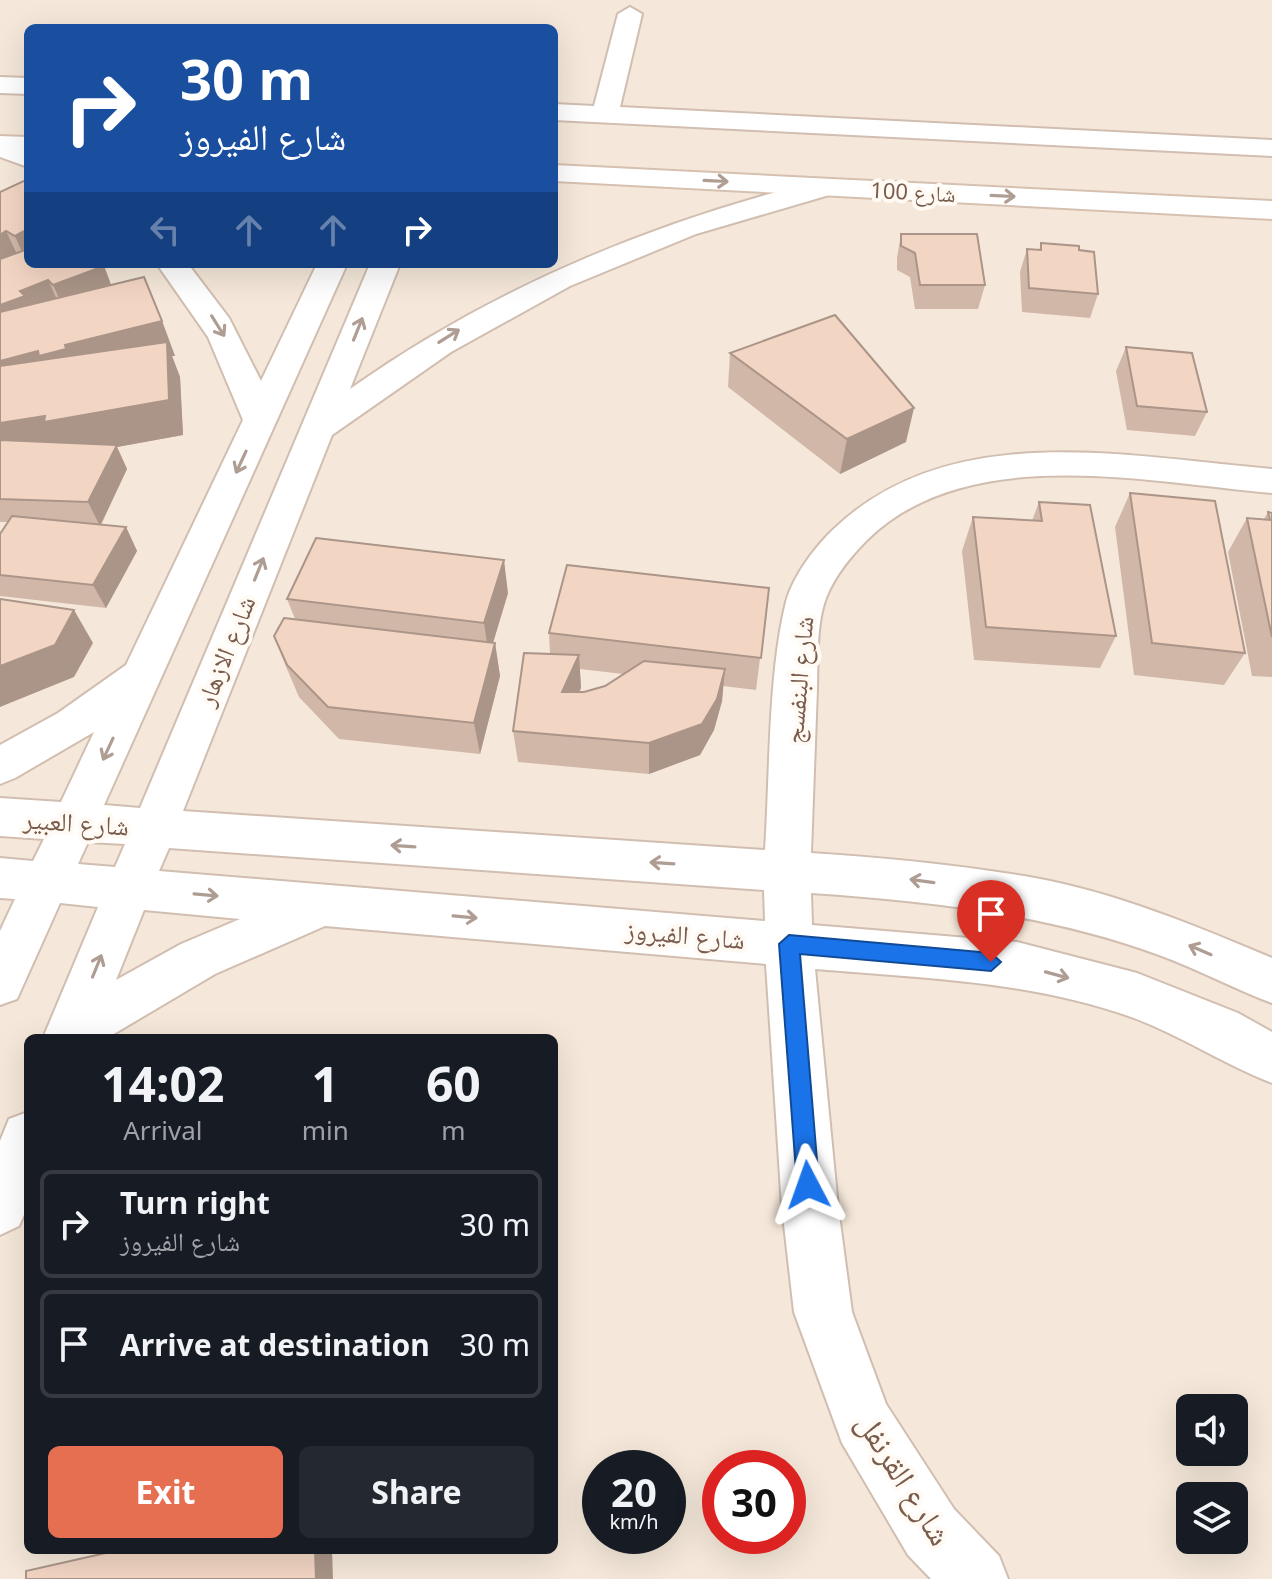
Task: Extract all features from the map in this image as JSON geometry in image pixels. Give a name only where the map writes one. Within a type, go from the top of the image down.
[{"type":"street","points":[[605,114],[630,14]]},
{"type":"street","points":[[0,85],[24,86]]},
{"type":"street","points":[[558,112],[1272,148]]},
{"type":"street","points":[[0,145],[24,145]]},
{"type":"street","points":[[0,145],[24,157]]},
{"type":"street","points":[[661,179],[665,150]]},
{"type":"street","name":"شارع 100","points":[[558,173],[1272,210]]},
{"type":"street","points":[[317,430],[386,377],[457,331],[529,291],[676,230],[826,187]]},
{"type":"street","points":[[176,268],[189,282],[223,334],[260,420]]},
{"type":"street","points":[[0,983],[330,268]]},
{"type":"street","name":"شارع الازهار","points":[[70,1034],[383,268]]},
{"type":"street","name":"شارع البنفسج","points":[[789,944],[787,871],[798,656],[806,599],[833,551],[874,512],[928,484],[990,468],[1059,463],[1272,481]]},
{"type":"street","points":[[0,766],[73,725],[142,674]]},
{"type":"street","name":"شارع العبير","points":[[0,817],[152,829]]},
{"type":"street","points":[[152,829],[912,880],[1038,899],[1167,936],[1272,981]]},
{"type":"street","points":[[0,878],[128,888]]},
{"type":"street","name":"شارع الفيروز","points":[[128,888],[1017,964],[1137,996],[1220,1030],[1272,1059]]},
{"type":"street","points":[[72,1034],[198,959],[324,905]]},
{"type":"street","name":"شارع القرنفل","points":[[789,944],[810,1207],[823,1312],[863,1422],[931,1532],[976,1579]]},
{"type":"street","points":[[0,1207],[24,1148]]},
{"type":"shaded area","points":[[0,0],[1272,0],[1272,1579],[0,1579]]},
{"type":"building","points":[[24,181],[24,231],[15,236],[6,231],[0,235],[0,192]]},
{"type":"building","points":[[901,234],[977,234],[985,285],[920,285],[915,253],[901,246]]},
{"type":"building","points":[[1041,243],[1079,246],[1079,250],[1094,252],[1098,294],[1029,288],[1027,249],[1041,250]]},
{"type":"building","points":[[24,250],[24,268],[99,268],[53,285],[48,280],[20,291],[25,296],[0,305],[0,259]]},
{"type":"building","points":[[144,277],[162,321],[65,345],[66,349],[39,356],[38,351],[0,361],[0,312]]},
{"type":"building","points":[[835,315],[914,408],[847,439],[730,353]]},
{"type":"building","points":[[167,342],[169,400],[44,422],[45,416],[0,423],[0,366]]},
{"type":"building","points":[[1126,347],[1192,353],[1207,412],[1137,406]]},
{"type":"building","points":[[0,440],[117,445],[88,502],[0,499]]},
{"type":"building","points":[[1130,493],[1215,501],[1245,653],[1152,643]]},
{"type":"building","points":[[1039,502],[1090,505],[1116,636],[986,627],[973,517],[1042,521]]},
{"type":"building","points":[[1268,512],[1272,513],[1272,637],[1247,518],[1270,520]]},
{"type":"building","points":[[12,516],[126,527],[93,585],[0,575],[0,534]]},
{"type":"building","points":[[316,538],[504,560],[484,623],[287,599]]},
{"type":"building","points":[[567,565],[769,588],[761,658],[549,633]]},
{"type":"building","points":[[0,599],[74,610],[55,645],[0,666]]},
{"type":"building","points":[[284,618],[495,643],[474,723],[328,707],[287,665],[274,636]]},
{"type":"building","points":[[524,653],[579,655],[562,692],[584,692],[605,686],[644,661],[725,669],[717,699],[702,724],[649,743],[513,731]]},
{"type":"building","points":[[101,1554],[315,1554],[316,1579],[26,1579],[26,1571]]},
{"type":"route","points":[[808,1185],[789,944],[991,962]]}]
